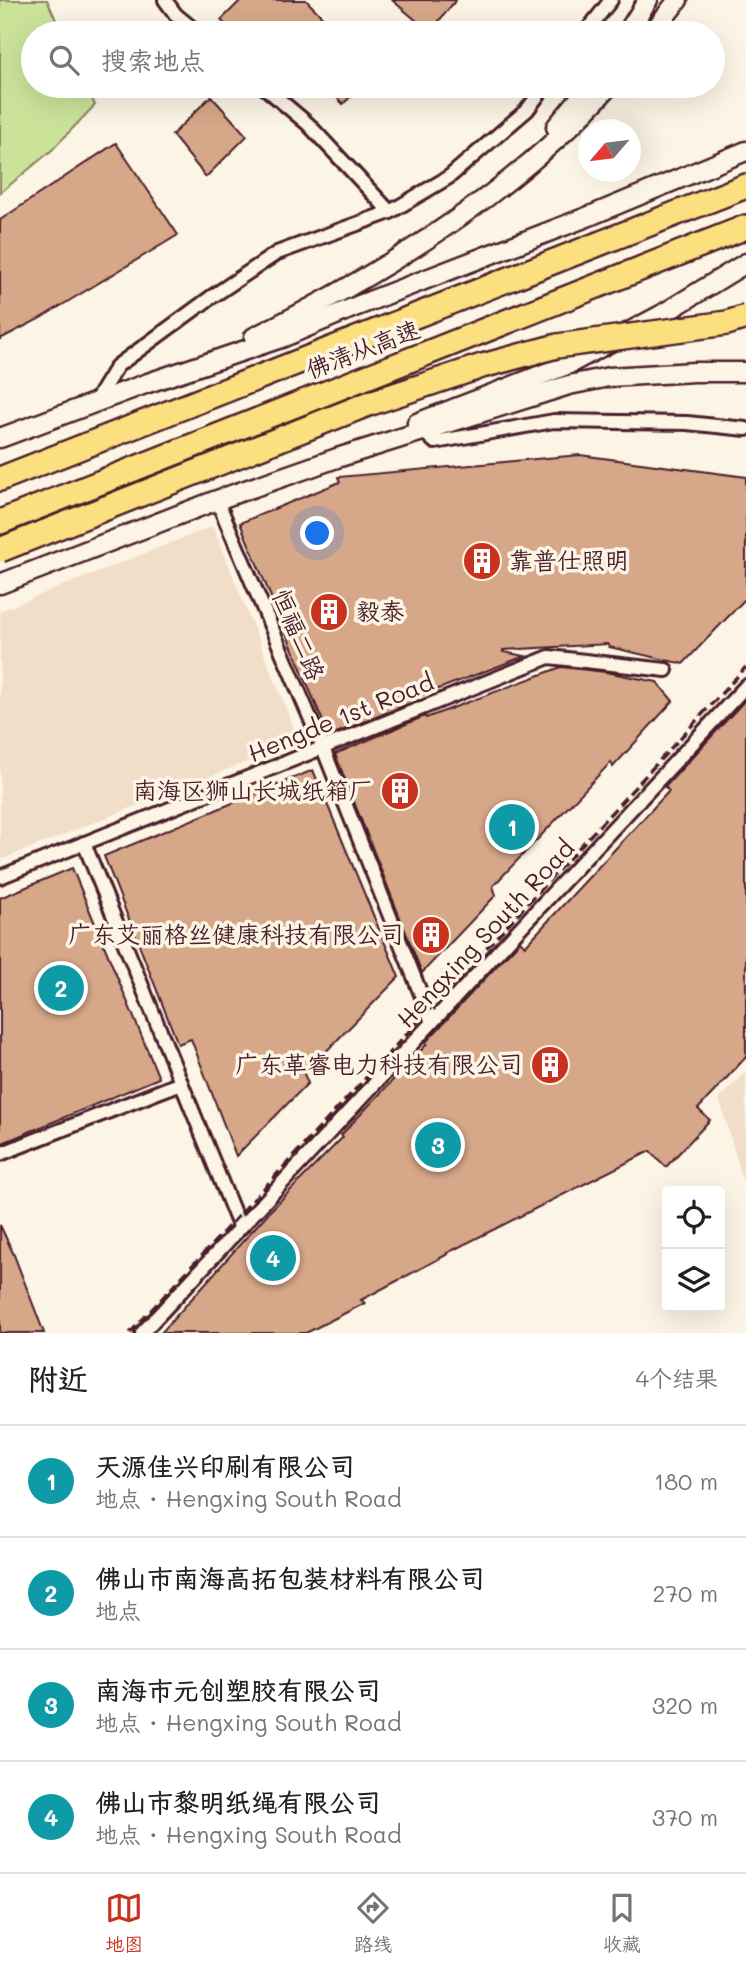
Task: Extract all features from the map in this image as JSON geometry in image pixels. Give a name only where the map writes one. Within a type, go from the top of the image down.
[{"type":"highway","name":"佛清从高速","points":[[0,479],[746,186]]},
{"type":"highway","name":"佛清从高速","points":[[0,522],[746,228]]},
{"type":"highway","points":[[0,550],[368,404],[482,366],[557,346],[727,323],[746,317]]},
{"type":"main road","points":[[634,21],[648,0]]},
{"type":"main road","points":[[661,21],[678,0]]},
{"type":"main road","points":[[497,187],[580,98]]},
{"type":"main road","points":[[181,373],[332,296],[437,230],[556,141],[597,98]]},
{"type":"main road","points":[[0,439],[95,402],[284,337],[746,151]]},
{"type":"main road","points":[[337,458],[421,421],[569,364],[661,315],[746,263]]},
{"type":"main road","points":[[0,584],[217,500],[337,458],[569,384],[609,377],[746,372]]},
{"type":"street","points":[[165,0],[183,21]]},
{"type":"street","points":[[595,21],[611,0]]},
{"type":"street","points":[[277,98],[308,124],[390,212]]},
{"type":"street","points":[[95,402],[117,366],[277,253],[390,212],[449,177],[527,110],[536,98]]},
{"type":"street","points":[[424,432],[435,442],[554,421],[687,423],[746,429]]},
{"type":"street","name":"恒福二路","points":[[217,500],[323,748],[432,1022]]},
{"type":"street","name":"Hengde 1st Road","points":[[0,877],[549,657],[666,670]]},
{"type":"street","name":"Hengxing South Road","points":[[142,1333],[746,686]]},
{"type":"street","points":[[84,843],[240,1228]]},
{"type":"street","points":[[0,1154],[181,1083]]},
{"type":"shaded area","points":[[213,526],[299,741],[0,860],[0,611]]},
{"type":"shaded area","points":[[746,1072],[746,1192],[719,1098]]},
{"type":"green space","points":[[0,0],[47,0],[57,21],[21,21],[21,98],[92,98],[95,105],[51,151],[0,193]]},
{"type":"building","points":[[241,0],[306,0],[326,21],[222,21]]},
{"type":"building","points":[[392,0],[456,0],[439,21],[417,21]]},
{"type":"building","points":[[209,98],[213,98],[247,136],[206,177],[172,135]]},
{"type":"building","points":[[337,98],[349,98],[343,104]]},
{"type":"building","points":[[116,143],[178,235],[39,319],[0,339],[0,220]]},
{"type":"building","points":[[580,455],[746,477],[746,598],[683,664],[609,647],[608,644],[503,650],[525,656],[417,697],[418,700],[329,736],[240,523],[340,482],[338,477]]},
{"type":"building","points":[[561,667],[657,682],[673,701],[613,767],[611,762],[493,886],[496,895],[422,973],[335,754],[425,716],[426,718]]},
{"type":"building","points":[[746,699],[746,1057],[698,1109],[710,1120],[666,1167],[650,1151],[447,1253],[361,1300],[365,1303],[306,1333],[161,1333],[520,941],[525,946],[669,791],[665,787]]},
{"type":"building","points":[[313,770],[399,977],[304,1074],[308,1083],[236,1156],[191,1039],[178,1044],[104,856]]},
{"type":"building","points":[[72,868],[159,1078],[0,1144],[0,898]]},
{"type":"building","points":[[0,1225],[14,1255],[44,1333],[0,1333]]},
{"type":"railway","points":[[130,1333],[746,667]]},
{"type":"place","name":"靠普仕照明","points":[[482,561]]},
{"type":"place","name":"毅泰","points":[[329,612]]},
{"type":"place","name":"南海区狮山长城纸箱厂","points":[[400,791]]},
{"type":"place","name":"天源佳兴印刷有限公司","points":[[512,827]]},
{"type":"place","name":"广东艾丽格丝健康科技有限公司","points":[[431,935]]},
{"type":"place","name":"佛山市南海高拓包装材料有限公司","points":[[61,988]]},
{"type":"place","name":"广东革睿电力科技有限公司","points":[[550,1065]]},
{"type":"place","name":"南海市元创塑胶有限公司","points":[[438,1145]]},
{"type":"place","name":"佛山市黎明纸绳有限公司","points":[[273,1258]]}]
